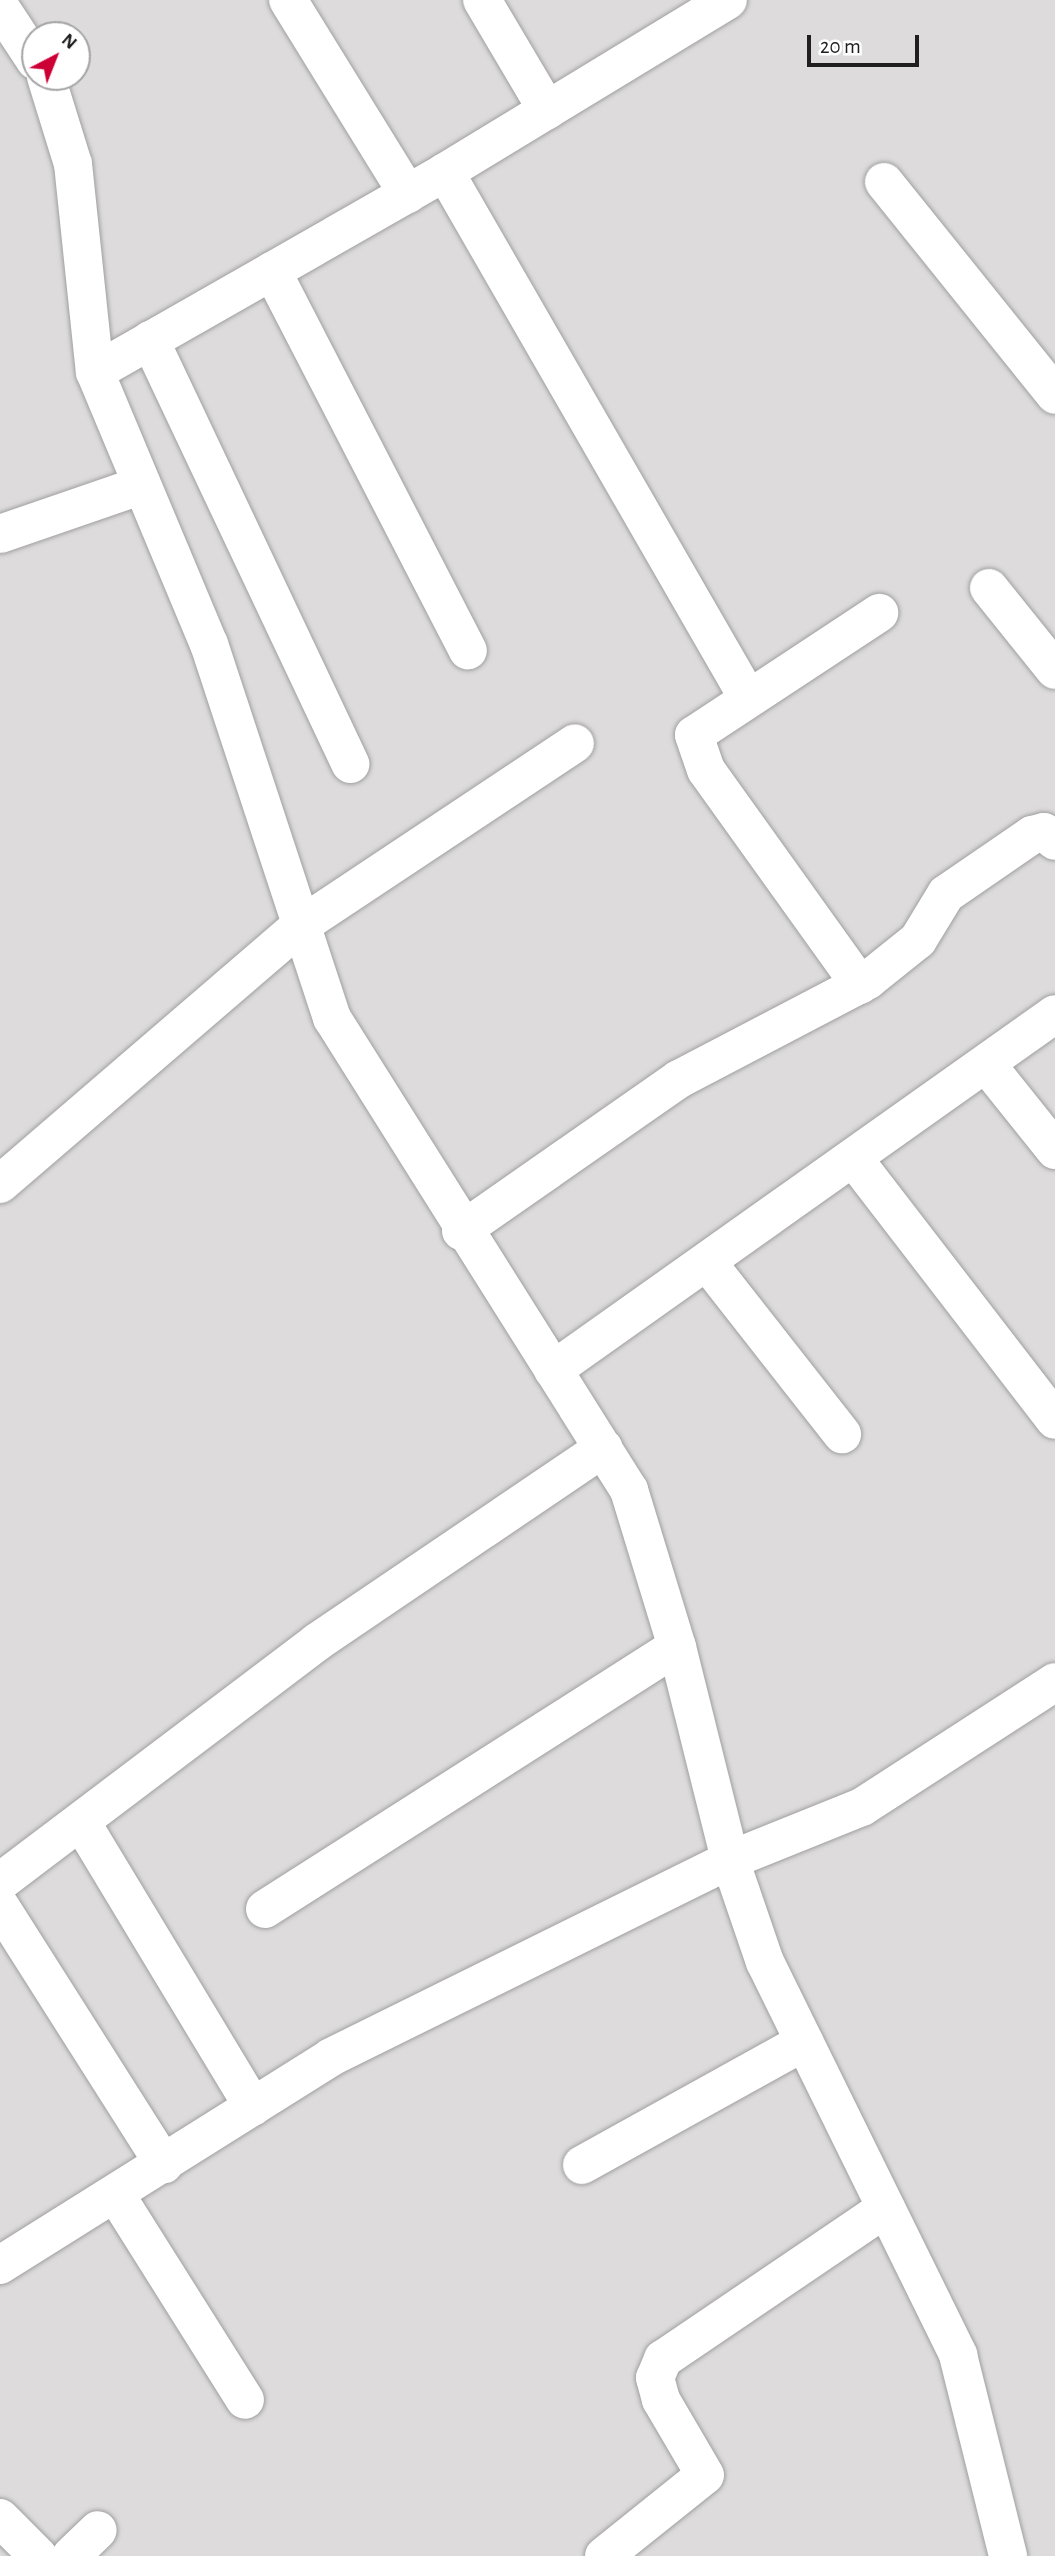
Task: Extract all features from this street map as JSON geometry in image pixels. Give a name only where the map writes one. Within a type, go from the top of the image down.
[{"type":"street","points":[[288,0],[408,194]]},
{"type":"street","points":[[482,0],[547,110]]},
{"type":"street","points":[[95,372],[445,173],[729,0]]},
{"type":"street","points":[[0,7],[21,39]]},
{"type":"street","points":[[50,91],[73,164],[95,372],[209,644],[332,1018],[461,1231],[629,1490],[677,1647],[730,1860],[765,1962],[958,2355],[1008,2556]]},
{"type":"street","points":[[445,173],[748,698]]},
{"type":"street","points":[[884,181],[1055,395]]},
{"type":"street","points":[[272,271],[468,650]]},
{"type":"street","points":[[150,340],[350,764]]},
{"type":"street","points":[[0,534],[142,485]]},
{"type":"street","points":[[989,588],[1055,670]]},
{"type":"street","points":[[860,985],[695,748],[694,735],[707,722],[879,612]]},
{"type":"street","points":[[0,1184],[300,926],[575,743]]},
{"type":"street","points":[[461,1231],[679,1079],[860,985],[918,940],[946,894],[1032,835],[1044,832],[1055,841]]},
{"type":"street","points":[[553,1370],[987,1065],[1055,1014]]},
{"type":"street","points":[[987,1065],[1055,1150]]},
{"type":"street","points":[[854,1158],[1055,1420]]},
{"type":"street","points":[[707,1262],[842,1434]]},
{"type":"street","points":[[0,1882],[83,1825],[317,1642],[604,1448]]},
{"type":"street","points":[[265,1909],[677,1647]]},
{"type":"street","points":[[5,2250],[117,2195],[331,2057],[730,1860],[862,1807],[1055,1682]]},
{"type":"street","points":[[83,1825],[253,2107]]},
{"type":"street","points":[[0,1906],[164,2164]]},
{"type":"street","points":[[582,2165],[804,2042]]},
{"type":"street","points":[[117,2195],[245,2400]]},
{"type":"street","points":[[604,2556],[705,2475],[661,2400],[655,2378],[663,2359],[886,2208]]},
{"type":"street","points":[[0,2518],[38,2556]]},
{"type":"shaded area","points":[[0,0],[1055,0],[1055,2556],[0,2556]]}]
